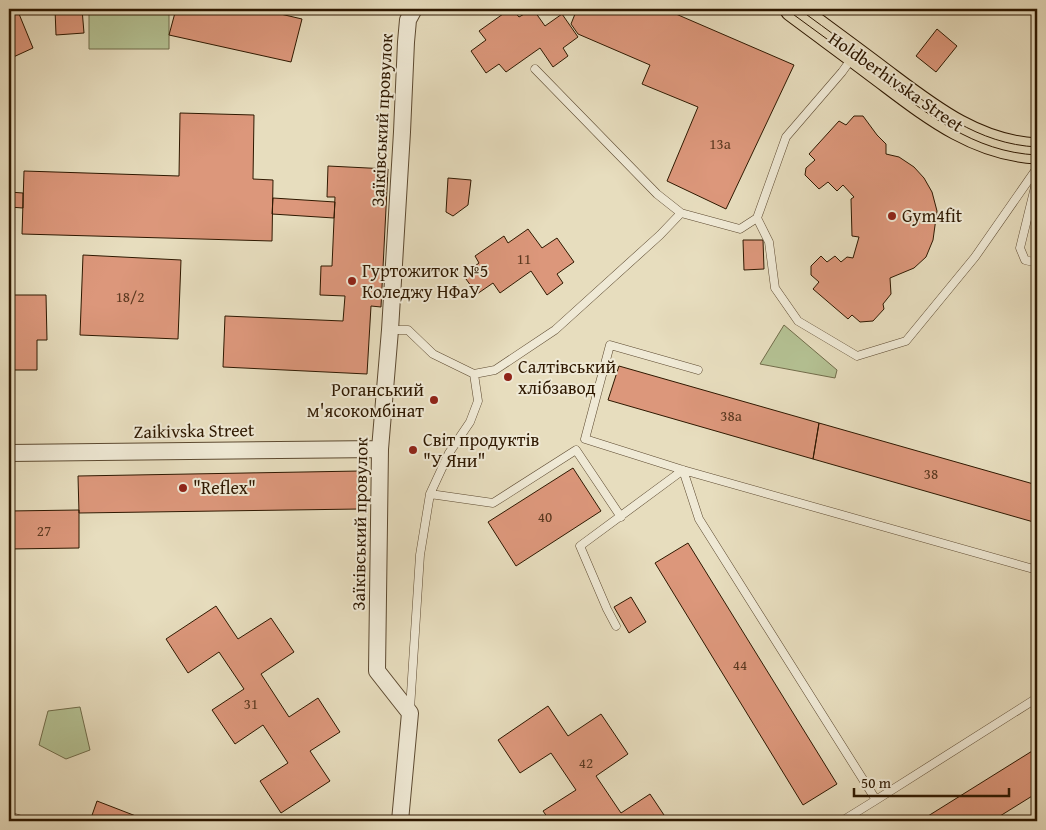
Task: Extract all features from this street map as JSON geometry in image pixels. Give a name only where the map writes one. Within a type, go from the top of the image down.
[{"type":"main road","name":"Holdberhivska Street","points":[[793,9],[941,118],[984,140],[1004,147],[1037,151]]},
{"type":"street","name":"Заїківський провулок","points":[[410,713],[377,671],[380,449],[390,330],[406,42],[408,20],[414,9]]},
{"type":"street","name":"Zaikivska Street","points":[[9,453],[380,449]]},
{"type":"street","points":[[400,821],[410,713]]},
{"type":"lane","points":[[535,69],[657,194],[681,213],[740,229],[757,218],[786,137],[842,72],[854,54]]},
{"type":"lane","points":[[1037,164],[1036,183],[1020,248],[1025,260],[1037,263]]},
{"type":"lane","points":[[757,218],[769,242],[775,288],[780,296],[798,320],[857,356],[906,340],[975,257],[1037,168]]},
{"type":"lane","points":[[390,330],[408,330],[433,354],[474,374],[495,370],[555,330],[681,213]]},
{"type":"lane","points":[[430,494],[493,502],[576,450],[585,438],[610,345],[698,370]]},
{"type":"lane","points":[[410,713],[420,555],[430,494],[449,453],[470,422],[478,401],[474,374]]},
{"type":"lane","points":[[585,438],[683,470],[1037,570]]},
{"type":"lane","points":[[576,450],[621,517]]},
{"type":"lane","points":[[616,626],[580,546],[683,470]]},
{"type":"lane","points":[[683,470],[699,519],[876,800]]},
{"type":"lane","points":[[842,821],[1037,698]]},
{"type":"lane","points":[[9,816],[25,821]]},
{"type":"green space","points":[[89,9],[169,9],[169,49],[89,49]]},
{"type":"green space","points":[[784,325],[837,370],[835,378],[760,364]]},
{"type":"green space","points":[[80,707],[90,750],[66,759],[39,745],[48,711]]},
{"type":"building","points":[[17,9],[33,48],[9,59],[9,13]]},
{"type":"building","points":[[55,9],[82,9],[84,33],[56,35]]},
{"type":"building","points":[[176,9],[259,9],[302,19],[291,62],[169,35]]},
{"type":"building","points":[[510,9],[519,17],[533,9],[545,26],[562,14],[578,37],[563,48],[568,56],[553,67],[540,48],[506,72],[499,64],[486,73],[471,51],[486,40],[479,31]]},
{"type":"building","points":[[577,9],[601,9],[613,14],[615,9],[670,9],[669,11],[794,65],[726,209],[667,181],[698,107],[642,84],[650,65],[578,34],[571,24]]},
{"type":"building","points":[[937,29],[957,46],[936,72],[916,56]]},
{"type":"building","points":[[180,113],[254,115],[253,179],[273,180],[272,241],[22,234],[24,171],[179,176]]},
{"type":"building","points":[[854,116],[863,116],[886,144],[886,154],[899,157],[914,167],[924,178],[932,192],[937,211],[933,240],[926,257],[914,268],[890,278],[891,294],[883,304],[884,309],[873,321],[860,322],[852,315],[848,319],[813,289],[819,282],[811,275],[811,266],[821,256],[827,262],[835,256],[841,262],[847,257],[853,258],[859,237],[852,236],[851,199],[854,197],[843,185],[837,191],[828,182],[819,189],[805,175],[806,168],[815,160],[809,154],[839,121],[846,125]]},
{"type":"building","name":"Гуртожиток №5 Коледжу НФаУ","points":[[328,166],[388,169],[381,307],[371,306],[367,374],[223,367],[225,316],[343,321],[345,296],[320,295],[321,266],[332,266],[335,197],[327,197]]},
{"type":"building","points":[[448,178],[471,180],[468,205],[453,216],[446,212]]},
{"type":"building","points":[[9,192],[23,193],[23,208],[9,207]]},
{"type":"building","points":[[273,198],[335,202],[334,218],[272,214]]},
{"type":"building","points":[[528,229],[542,248],[557,238],[574,262],[557,274],[563,283],[547,295],[531,271],[500,293],[493,283],[477,294],[463,275],[479,263],[475,256],[504,236],[508,243]]},
{"type":"building","points":[[743,240],[763,240],[764,269],[744,270]]},
{"type":"building","points":[[83,255],[181,260],[178,339],[80,335]]},
{"type":"building","points":[[9,295],[46,295],[47,340],[37,340],[37,370],[9,370]]},
{"type":"building","points":[[619,366],[819,423],[813,459],[608,400]]},
{"type":"building","points":[[819,423],[1037,485],[1037,523],[813,459]]},
{"type":"building","points":[[573,468],[601,511],[516,566],[488,522]]},
{"type":"building","points":[[360,471],[360,509],[79,513],[78,476]]},
{"type":"building","points":[[79,510],[79,548],[9,549],[9,511]]},
{"type":"building","points":[[688,543],[837,784],[803,805],[655,563]]},
{"type":"building","points":[[631,597],[646,622],[629,633],[614,607]]},
{"type":"building","points":[[216,606],[238,639],[271,618],[294,652],[261,674],[289,717],[318,698],[340,732],[310,751],[330,781],[281,813],[260,781],[288,763],[263,725],[235,744],[212,710],[244,689],[219,652],[188,673],[166,639]]},
{"type":"building","points":[[548,706],[568,736],[601,714],[628,754],[596,776],[621,813],[650,794],[668,821],[550,821],[543,811],[576,790],[551,753],[520,773],[498,740]]},
{"type":"building","points":[[1037,748],[1037,793],[992,821],[920,821]]},
{"type":"building","points":[[97,801],[141,818],[140,821],[90,821]]},
{"type":"tram line","points":[[786,9],[952,129],[992,147],[1037,155]]},
{"type":"tram line","points":[[799,9],[923,100],[958,123],[995,139],[1037,147]]},
{"type":"place","name":"Gym4fit","points":[[892,216]]},
{"type":"place","name":"Гуртожиток №5 Коледжу НФаУ","points":[[352,281]]},
{"type":"place","name":"Салтівський хлібзавод","points":[[508,377]]},
{"type":"place","name":"Роганський м'ясокомбінат","points":[[434,400]]},
{"type":"place","name":"Світ продуктів \"У Яни\"","points":[[413,450]]},
{"type":"place","name":"\"Reflex\"","points":[[183,488]]}]
